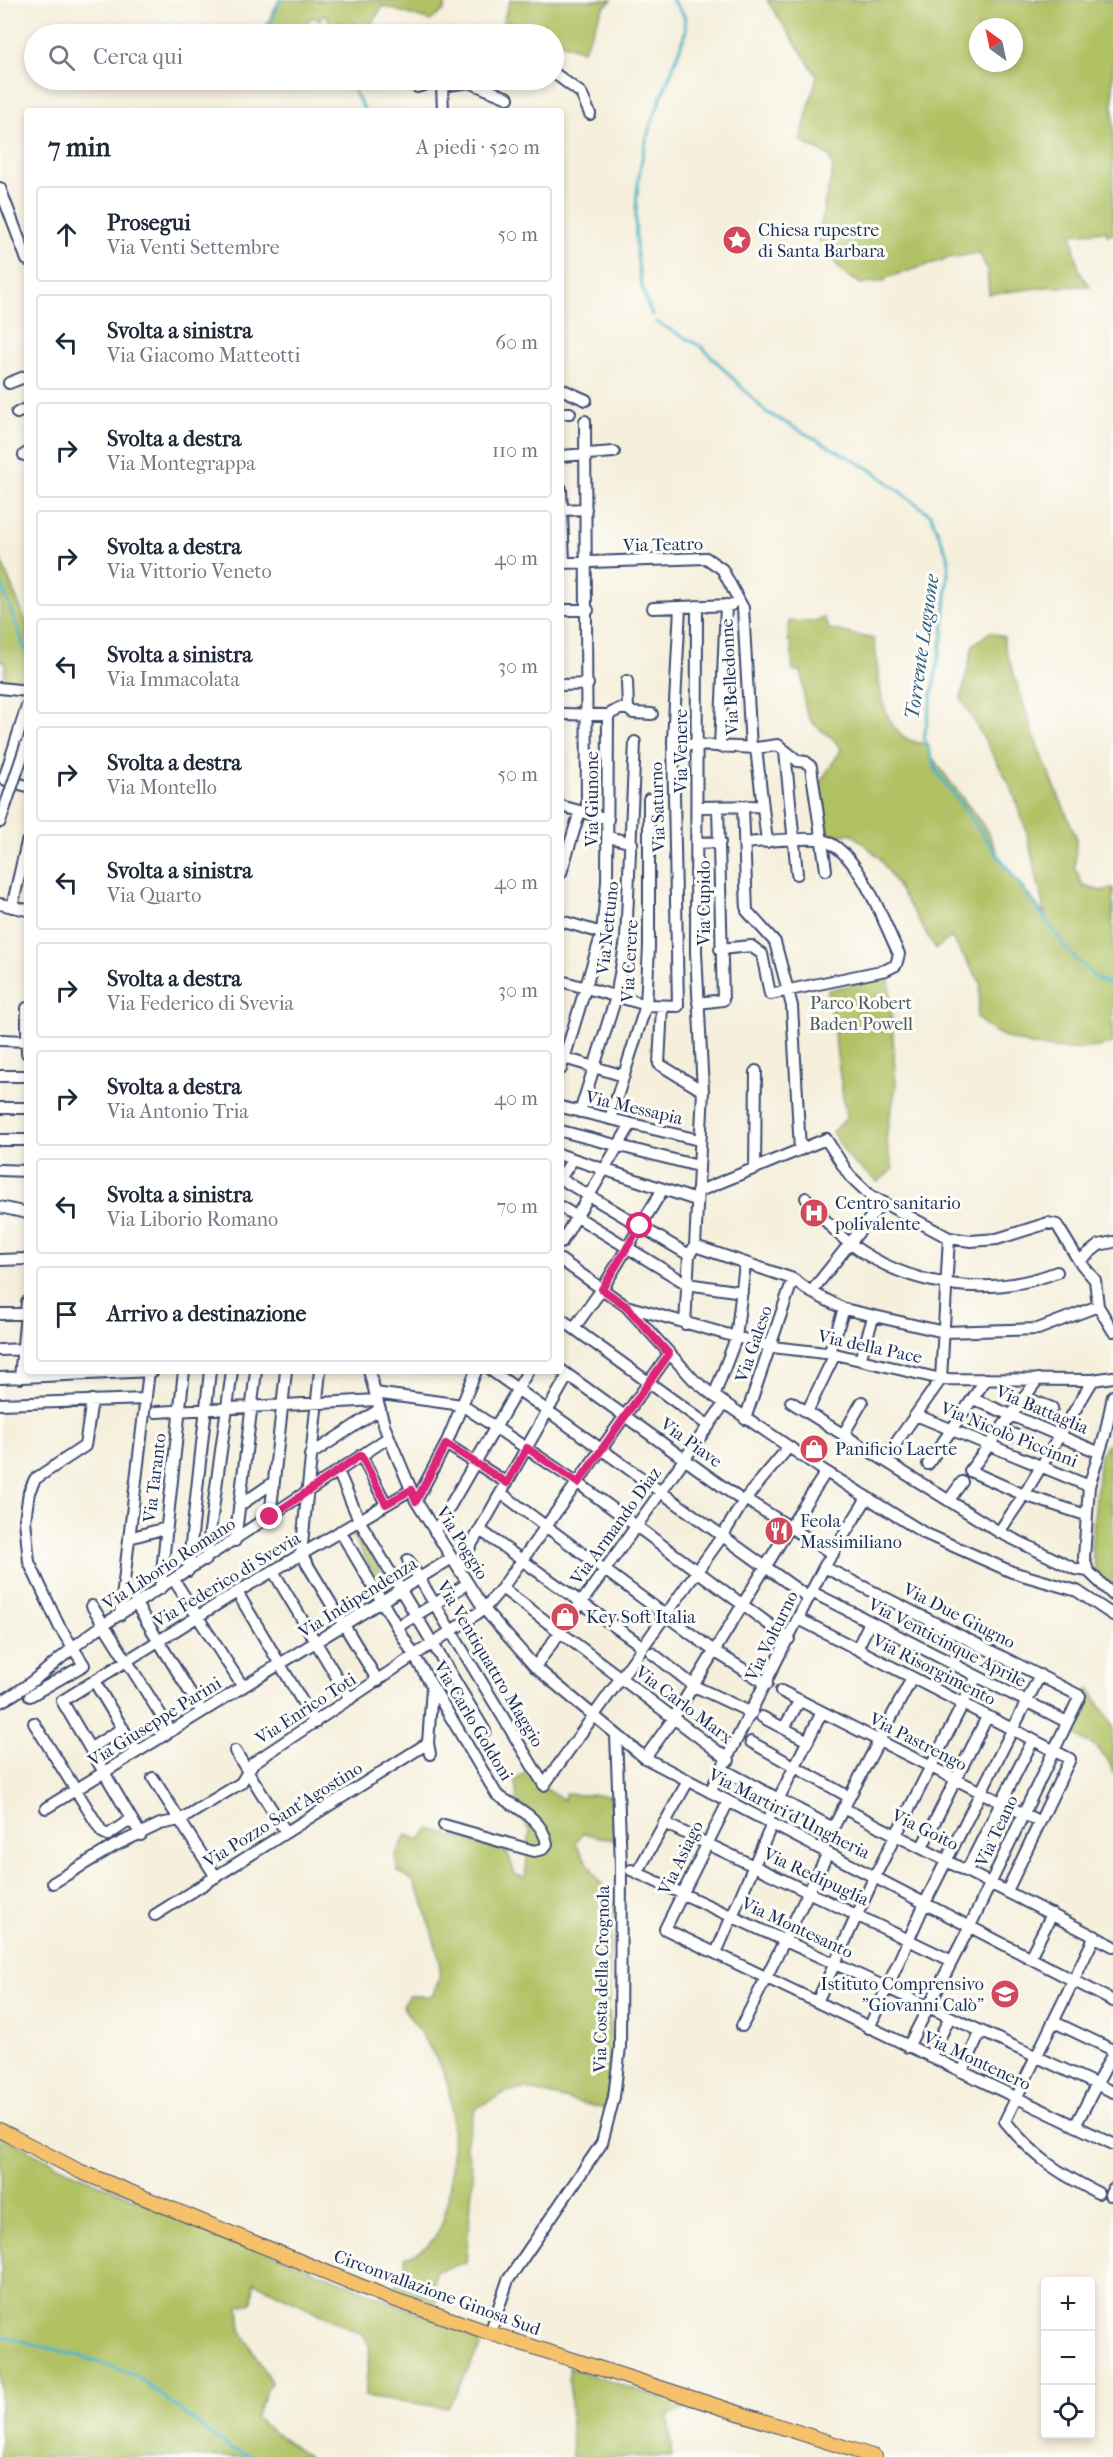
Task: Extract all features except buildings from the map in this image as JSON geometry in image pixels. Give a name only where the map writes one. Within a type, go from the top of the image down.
[{"type":"main road","name":"Circonvallazione Ginosa Sud","points":[[0,2130],[79,2171],[376,2292],[490,2333],[875,2457]]},
{"type":"street","points":[[564,81],[580,93],[590,114]]},
{"type":"street","points":[[442,90],[443,108]]},
{"type":"street","points":[[490,90],[508,98]]},
{"type":"street","points":[[0,188],[24,252]]},
{"type":"street","points":[[9,383],[24,377]]},
{"type":"street","points":[[564,390],[586,400]]},
{"type":"street","points":[[564,865],[584,812],[588,714],[585,421]]},
{"type":"street","points":[[564,456],[614,452]]},
{"type":"street","points":[[564,510],[586,509]]},
{"type":"street","name":"Via Teatro","points":[[564,563],[706,558],[722,569],[742,604]]},
{"type":"street","points":[[653,608],[742,604]]},
{"type":"street","name":"Via Belledonne","points":[[742,604],[754,748],[767,842]]},
{"type":"street","points":[[720,747],[726,605]]},
{"type":"street","name":"Via Venere","points":[[685,1324],[703,1091],[696,952],[697,606]]},
{"type":"street","name":"Via Saturno","points":[[662,1006],[678,1006],[673,759],[680,607]]},
{"type":"street","points":[[564,610],[588,610]]},
{"type":"street","points":[[627,681],[628,709],[633,714],[652,714]]},
{"type":"street","points":[[564,684],[588,684]]},
{"type":"street","points":[[0,688],[24,691]]},
{"type":"street","points":[[564,714],[608,715],[619,709],[628,709]]},
{"type":"street","points":[[24,715],[2,778],[24,785]]},
{"type":"street","name":"Via Giunone","points":[[564,1054],[602,933],[609,837],[608,715]]},
{"type":"street","name":"Via Nettuno","points":[[580,1112],[616,997],[626,940],[635,742]]},
{"type":"street","points":[[673,759],[678,744],[754,748],[778,746],[811,767],[826,870]]},
{"type":"street","points":[[0,748],[12,752]]},
{"type":"street","points":[[0,822],[24,751]]},
{"type":"street","points":[[785,751],[797,873]]},
{"type":"street","name":"Via Cerere","points":[[610,1119],[643,1004],[650,947],[649,799]]},
{"type":"street","points":[[697,807],[763,806]]},
{"type":"street","points":[[564,807],[608,819]]},
{"type":"street","name":"Via Cupido","points":[[698,1003],[723,1000],[718,807]]},
{"type":"street","points":[[743,807],[747,911],[775,942],[789,990],[800,1150]]},
{"type":"street","points":[[609,837],[632,843]]},
{"type":"street","points":[[720,949],[751,946],[762,954],[770,994],[886,970],[896,965],[899,954],[862,876],[845,856],[823,840],[744,843]]},
{"type":"street","points":[[697,843],[720,842]]},
{"type":"street","points":[[12,907],[23,876]]},
{"type":"street","points":[[0,903],[24,909]]},
{"type":"street","points":[[564,922],[602,933]]},
{"type":"street","points":[[564,982],[643,1004],[662,1006],[659,1064],[703,1091]]},
{"type":"street","points":[[0,1041],[24,1041]]},
{"type":"street","points":[[564,1057],[624,1076]]},
{"type":"street","points":[[755,1169],[756,1071]]},
{"type":"street","points":[[0,1076],[24,1076]]},
{"type":"street","points":[[0,1108],[24,1108]]},
{"type":"street","name":"Via Messapia","points":[[564,1108],[699,1140]]},
{"type":"street","points":[[653,1129],[654,1116]]},
{"type":"street","points":[[564,1238],[631,1124]]},
{"type":"street","points":[[564,1132],[698,1166]]},
{"type":"street","points":[[564,1156],[663,1189],[696,1196],[826,1139],[849,1175],[882,1203],[949,1238],[972,1241],[996,1239],[1048,1223],[1058,1224],[1079,1261],[1095,1280],[1098,1306],[1113,1331]]},
{"type":"street","points":[[0,1140],[24,1140]]},
{"type":"street","points":[[564,1173],[573,1159]]},
{"type":"street","points":[[0,1170],[24,1171]]},
{"type":"street","points":[[564,1180],[640,1226],[692,1250],[793,1279],[811,1292],[844,1309],[873,1318],[944,1332],[1038,1329],[1098,1306]]},
{"type":"street","points":[[574,1328],[602,1289],[663,1189]]},
{"type":"street","points":[[806,1198],[849,1243],[908,1276],[947,1283],[1010,1286],[1057,1272]]},
{"type":"street","points":[[811,1292],[882,1203]]},
{"type":"street","points":[[0,1207],[24,1212]]},
{"type":"street","points":[[564,1209],[687,1284],[742,1292]]},
{"type":"street","points":[[884,1460],[941,1379],[949,1238]]},
{"type":"street","points":[[1079,1261],[1098,1245],[1113,1242]]},
{"type":"street","points":[[0,1260],[24,1259]]},
{"type":"street","points":[[564,1262],[626,1306],[669,1354],[714,1396],[788,1448],[924,1533],[1012,1572],[1077,1591],[1113,1615]]},
{"type":"street","points":[[714,1396],[736,1338],[745,1264]]},
{"type":"street","name":"Via Galeso","points":[[745,1419],[772,1347],[793,1279]]},
{"type":"street","name":"Via della Pace","points":[[626,1306],[772,1347],[832,1354],[941,1379],[1093,1380],[1110,1377]]},
{"type":"street","points":[[807,1412],[832,1354],[844,1309]]},
{"type":"street","points":[[0,1314],[24,1310]]},
{"type":"street","points":[[860,1360],[873,1318]]},
{"type":"street","points":[[564,1321],[709,1426]]},
{"type":"street","points":[[0,1350],[24,1349]]},
{"type":"street","name":"Via Enrico Toti","points":[[53,1883],[114,1846],[160,1824],[180,1820],[242,1783],[253,1763],[484,1609],[547,1526],[669,1354]]},
{"type":"street","points":[[20,1378],[24,1355]]},
{"type":"street","points":[[458,1569],[549,1409],[565,1372]]},
{"type":"street","name":"Via Piave","points":[[565,1372],[741,1498],[792,1525],[833,1554]]},
{"type":"street","points":[[0,1378],[79,1374]]},
{"type":"street","points":[[120,1615],[150,1374]]},
{"type":"street","name":"Via Taranto","points":[[160,1589],[184,1374]]},
{"type":"street","points":[[188,1571],[210,1374]]},
{"type":"street","points":[[206,1560],[232,1374]]},
{"type":"street","points":[[235,1541],[256,1374]]},
{"type":"street","points":[[270,1517],[286,1374]]},
{"type":"street","points":[[320,1374],[301,1554],[378,1681]]},
{"type":"street","name":"Via Poggio","points":[[370,1374],[389,1437],[416,1501],[484,1609]]},
{"type":"street","points":[[416,1501],[446,1444],[475,1374]]},
{"type":"street","name":"Via Venticinque Aprile","points":[[496,1374],[549,1409],[765,1567],[810,1595],[870,1622],[1067,1722]]},
{"type":"street","points":[[435,1532],[526,1374]]},
{"type":"street","points":[[1038,1378],[970,1471],[1022,1498],[1086,1515]]},
{"type":"street","points":[[928,1464],[986,1379]]},
{"type":"street","points":[[999,1532],[1042,1466],[1093,1380]]},
{"type":"street","points":[[1088,1572],[1084,1558],[1089,1486],[1098,1452],[1109,1438],[1113,1396]]},
{"type":"street","points":[[1024,1397],[1052,1408]]},
{"type":"street","points":[[0,1404],[146,1398]]},
{"type":"street","name":"Via Battaglia","points":[[973,1399],[1098,1452]]},
{"type":"street","points":[[30,1696],[84,1665],[59,1626],[29,1562],[25,1520],[29,1492],[35,1479],[85,1446],[92,1401]]},
{"type":"street","points":[[156,1412],[377,1401],[462,1405],[578,1483],[789,1639]]},
{"type":"street","points":[[310,1455],[377,1401]]},
{"type":"street","points":[[791,1402],[999,1532],[1075,1569],[1088,1572],[1113,1595]]},
{"type":"street","points":[[843,1435],[862,1402]]},
{"type":"street","name":"Via Armando Diaz","points":[[535,1667],[724,1404]]},
{"type":"street","name":"Via Nicolò Piccinni","points":[[916,1415],[1089,1486]]},
{"type":"street","points":[[1001,1428],[1026,1440]]},
{"type":"street","name":"Via Liborio Romano","points":[[0,1702],[36,1677],[73,1646],[389,1437]]},
{"type":"street","points":[[446,1444],[475,1462],[547,1526],[664,1614],[714,1651],[766,1684]]},
{"type":"street","points":[[593,1716],[664,1614],[723,1535],[741,1498],[788,1448]]},
{"type":"street","points":[[361,1455],[386,1504]]},
{"type":"street","points":[[338,1471],[359,1520],[484,1731]]},
{"type":"street","points":[[645,1758],[694,1686],[742,1604],[826,1472]]},
{"type":"street","points":[[239,1506],[274,1482]]},
{"type":"street","points":[[949,1500],[962,1482]]},
{"type":"street","name":"Via Federico di Svevia","points":[[91,1748],[62,1701],[237,1592],[411,1490]]},
{"type":"street","name":"Via Volturno","points":[[710,1792],[757,1715],[766,1684],[824,1567],[867,1498]]},
{"type":"street","points":[[129,1538],[166,1528]]},
{"type":"street","points":[[480,1530],[642,1646]]},
{"type":"street","name":"Via Carlo Goldoni","points":[[340,1531],[498,1795],[538,1823],[545,1832],[547,1844],[543,1849],[534,1851],[444,1825]]},
{"type":"street","name":"Via Indipendenza","points":[[281,1664],[452,1558]]},
{"type":"street","name":"Via Ventiquattro Maggio","points":[[408,1560],[544,1785],[593,1716]]},
{"type":"street","name":"Via Due Giugno","points":[[824,1567],[1080,1696]]},
{"type":"street","points":[[273,1571],[350,1699]]},
{"type":"street","points":[[174,1580],[243,1687]]},
{"type":"street","points":[[397,1627],[462,1587]]},
{"type":"street","name":"Via Carlo Marx","points":[[502,1588],[673,1719],[726,1765],[779,1799],[833,1828]]},
{"type":"street","points":[[237,1592],[315,1723]]},
{"type":"street","points":[[136,1604],[202,1712]]},
{"type":"street","points":[[92,1606],[171,1731]]},
{"type":"street","name":"Via Martiri d'Ungheria","points":[[484,1609],[535,1667],[645,1758],[1113,2001]]},
{"type":"street","name":"Via Risorgimento","points":[[799,1619],[1054,1750]]},
{"type":"street","points":[[857,1649],[870,1622]]},
{"type":"street","points":[[652,1653],[694,1686],[808,1741]]},
{"type":"street","name":"Via Giuseppe Parini","points":[[46,1808],[281,1664]]},
{"type":"street","points":[[869,2028],[925,1903],[1040,1675]]},
{"type":"street","points":[[817,2002],[874,1878],[976,1676]]},
{"type":"street","points":[[742,2026],[809,1891],[833,1828],[912,1678]]},
{"type":"street","points":[[94,1681],[137,1752]]},
{"type":"street","name":"Via Pozzo Sant'Agostino","points":[[155,1915],[286,1832],[429,1749],[432,1688]]},
{"type":"street","name":"Via Pastrengo","points":[[781,1691],[1040,1822]]},
{"type":"street","name":"Via Teano","points":[[908,2047],[970,1926],[1080,1696]]},
{"type":"street","points":[[784,1728],[800,1700]]},
{"type":"street","points":[[716,1953],[754,1866],[779,1799],[822,1712]]},
{"type":"street","points":[[922,1847],[987,1717]]},
{"type":"street","points":[[34,1723],[102,1832],[108,1835],[127,1822],[132,1823]]},
{"type":"street","points":[[123,1728],[91,1748],[132,1823],[141,1835]]},
{"type":"street","name":"Via Costa della Crognola","points":[[490,2333],[508,2280],[602,2143],[614,2097],[620,2047],[621,1865],[616,1735]]},
{"type":"street","points":[[968,1870],[1033,1740]]},
{"type":"street","points":[[751,1742],[849,1797]]},
{"type":"street","name":"Via Teano","points":[[1007,1891],[1070,1759],[1054,1750]]},
{"type":"street","points":[[235,1751],[286,1832]]},
{"type":"street","points":[[153,1778],[216,1877]]},
{"type":"street","points":[[664,1823],[688,1781]]},
{"type":"street","name":"Via Asiago","points":[[665,1929],[728,1802]]},
{"type":"street","name":"Via Goito","points":[[843,1808],[947,1859],[1113,1946]]},
{"type":"street","name":"Via Redipuglia","points":[[664,1823],[909,1938],[952,1961]]},
{"type":"street","name":"Via Montesanto","points":[[664,1823],[634,1871],[1113,2092]]},
{"type":"street","points":[[1030,1958],[1052,1914]]},
{"type":"street","name":"Via Montenero","points":[[665,1929],[1113,2144]]},
{"type":"street","points":[[1095,1936],[1005,2121],[1023,2143],[1054,2170],[1098,2193]]},
{"type":"street","points":[[930,2057],[951,2017]]},
{"type":"street","points":[[1054,2022],[1113,2051],[1075,2127]]},
{"type":"street","points":[[962,2072],[981,2031]]},
{"type":"green space","points":[[279,0],[446,0],[444,10],[430,21],[383,6],[371,24],[353,22],[344,24],[340,21],[338,24],[328,24],[329,17],[322,15],[320,20],[311,17],[306,24],[267,24]]},
{"type":"green space","points":[[510,0],[612,0],[603,8],[583,51],[564,44],[564,24],[513,24],[508,22],[502,24]]},
{"type":"green space","points":[[767,0],[1113,0],[1113,234],[1107,235],[1106,231],[1072,234],[1079,269],[1090,286],[1048,287],[989,294],[987,269],[979,253],[949,258],[886,278],[885,281],[861,284],[843,273],[819,240],[833,170],[830,156],[800,141],[817,76]]},
{"type":"green space","points":[[0,558],[24,617],[24,681],[4,680],[5,662],[0,661]]},
{"type":"green space","points":[[824,618],[829,629],[874,639],[883,704],[889,719],[898,732],[911,741],[928,744],[931,756],[987,831],[1002,862],[1045,915],[1026,829],[1011,787],[961,698],[973,645],[990,632],[1004,637],[1004,644],[1037,745],[1076,837],[1075,868],[1083,886],[1101,891],[1113,888],[1113,1043],[1098,1047],[1061,1049],[1021,1042],[988,1028],[977,1017],[981,983],[951,937],[936,949],[880,858],[851,833],[824,840],[824,812],[818,786],[841,750],[835,741],[814,725],[808,715],[804,703],[801,671],[793,671],[791,641],[788,641],[789,621],[811,622]]},
{"type":"green space","name":"Parco Robert Baden Powell","points":[[889,977],[896,1085],[887,1144],[893,1169],[878,1182],[849,1159],[832,1132],[846,1119],[828,990]]},
{"type":"green space","points":[[1108,1444],[1110,1503],[1113,1506],[1113,1590],[1096,1572],[1091,1549],[1100,1454]]},
{"type":"green space","points":[[357,1529],[392,1590],[386,1594],[351,1533]]},
{"type":"green space","points":[[1089,1688],[1113,1726],[1113,1774],[1111,1766],[1102,1753],[1090,1743],[1069,1732]]},
{"type":"green space","points":[[530,1770],[541,1786],[564,1800],[565,1794],[612,1796],[614,1840],[583,1833],[575,1843],[617,1909],[611,1938],[608,2006],[614,2050],[605,2109],[525,2089],[506,2092],[475,2109],[466,2144],[473,2175],[466,2263],[435,2271],[434,2286],[443,2293],[436,2303],[395,2286],[406,2273],[405,2257],[429,2244],[439,2230],[444,2217],[451,2177],[452,2131],[449,2090],[445,2076],[431,2049],[402,2005],[409,1996],[432,1996],[439,1980],[440,1961],[423,1901],[413,1881],[398,1871],[395,1857],[406,1835],[420,1840],[429,1829],[487,1845],[508,1854],[515,1874],[525,1878],[530,1832],[517,1808],[515,1779]]},
{"type":"green space","points":[[0,2136],[80,2176],[484,2339],[448,2408],[365,2396],[370,2345],[362,2334],[254,2282],[252,2303],[239,2306],[241,2330],[271,2382],[255,2418],[308,2457],[0,2457]]},
{"type":"green space","points":[[569,2368],[690,2407],[668,2416],[672,2457],[572,2457]]},
{"type":"waterway","name":"Torrente Lagnone","points":[[271,24],[280,0]]},
{"type":"waterway","name":"Torrente Lagnone","points":[[652,315],[639,269],[636,216],[641,163],[647,138],[686,30],[684,15],[672,0]]},
{"type":"waterway","name":"Torrente Lagnone","points":[[353,90],[363,108]]},
{"type":"waterway","name":"Torrente Lagnone","points":[[656,322],[702,347],[766,412],[870,469],[931,515],[949,559],[943,635],[924,738],[937,772],[1069,952],[1097,979],[1113,985]]},
{"type":"waterway","name":"Torrente Lagnone","points":[[0,580],[24,647]]},
{"type":"waterway","points":[[0,2335],[80,2356],[135,2375],[229,2448],[254,2457]]},
{"type":"place","name":"Chiesa rupestre di Santa Barbara","points":[[737,240]]},
{"type":"place","name":"Centro sanitario polivalente","points":[[814,1213]]},
{"type":"place","name":"Panificio Laerte","points":[[814,1449]]},
{"type":"place","name":"Feola Massimiliano","points":[[779,1531]]},
{"type":"place","name":"Key Soft Italia","points":[[565,1617]]},
{"type":"place","name":"Istituto Comprensivo \"Giovanni Calò\"","points":[[1005,1994]]},
{"type":"route","points":[[270,1517],[361,1455],[386,1504],[411,1490],[416,1501],[446,1444],[507,1483],[527,1448],[578,1483],[669,1354],[626,1306],[602,1289],[640,1226]]}]
